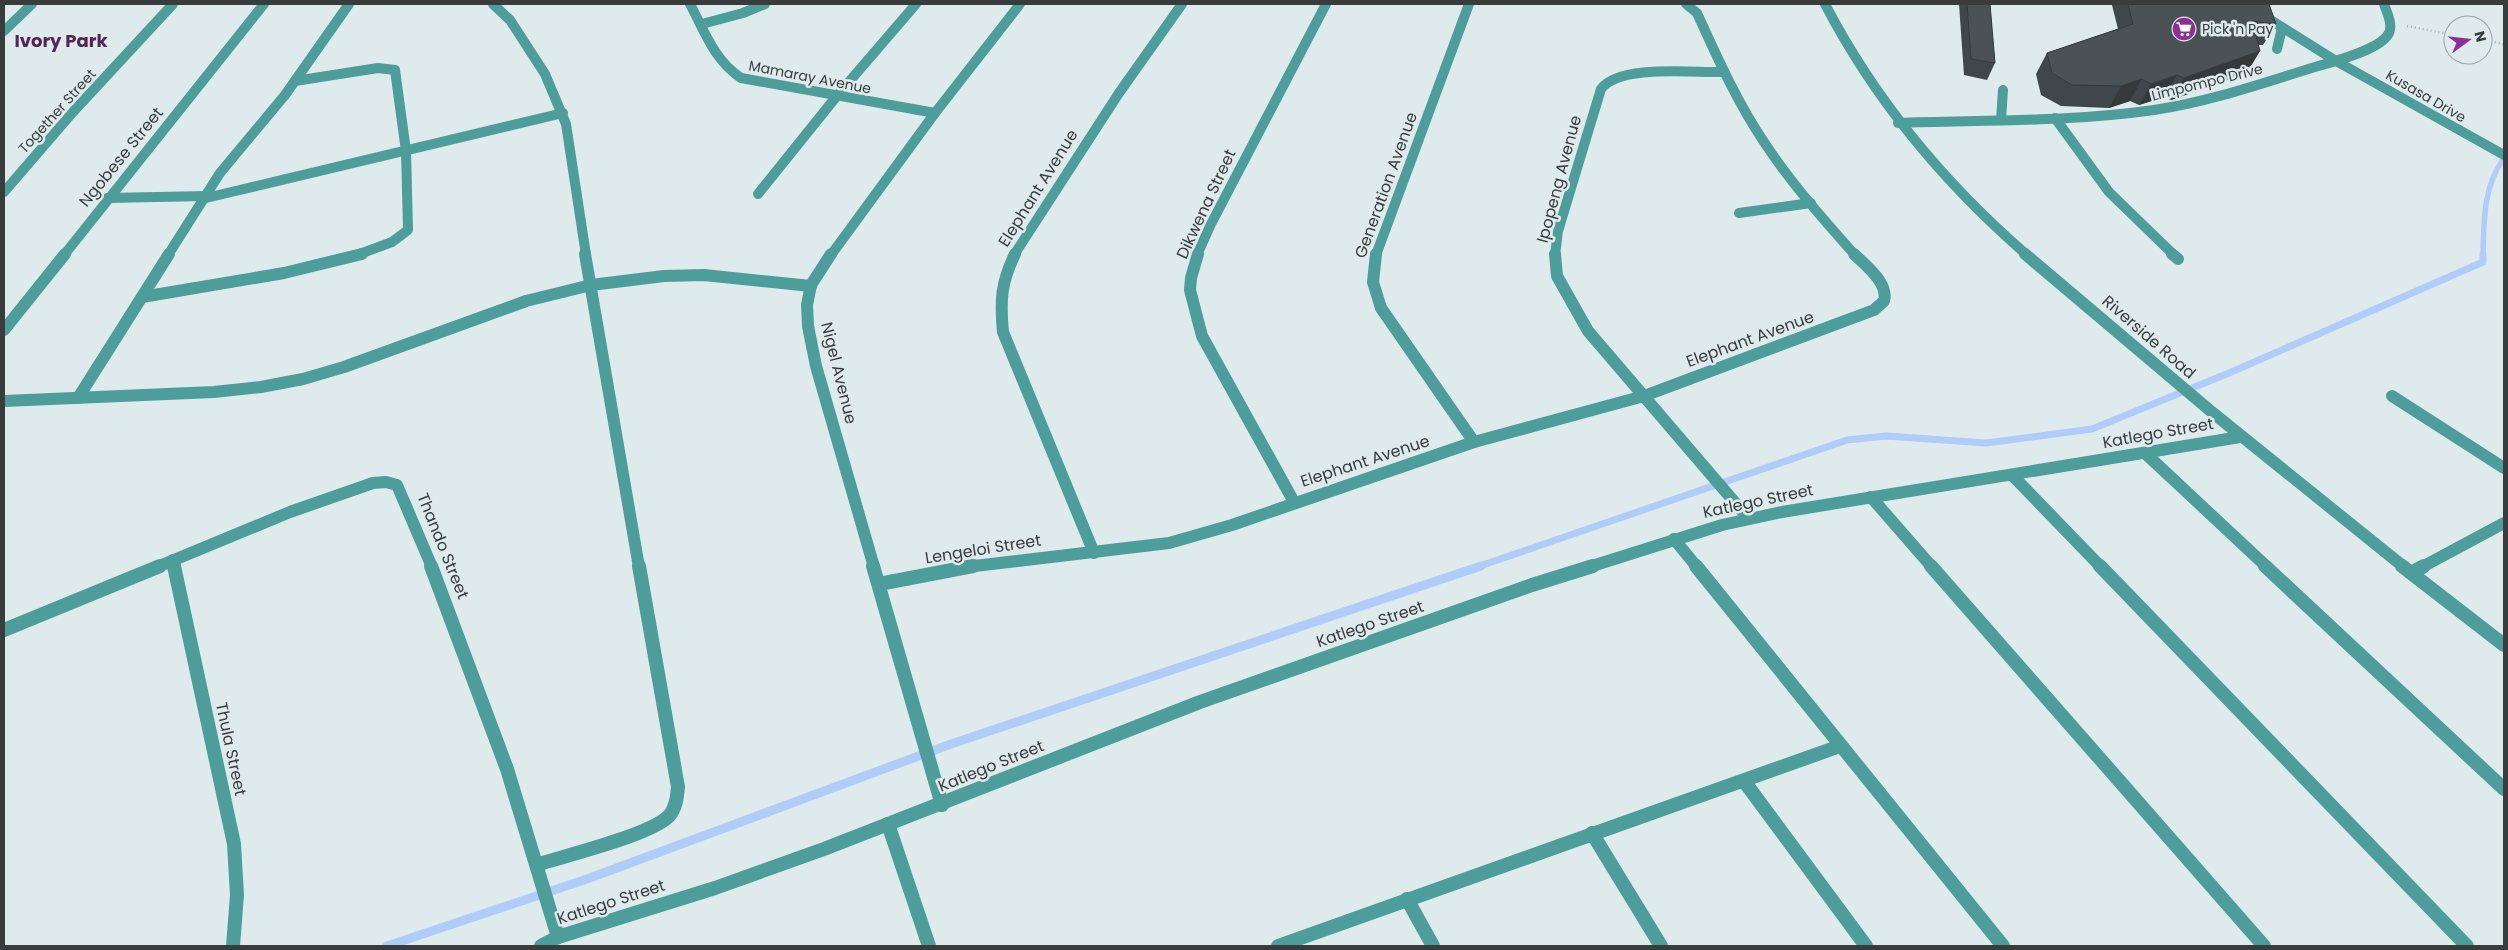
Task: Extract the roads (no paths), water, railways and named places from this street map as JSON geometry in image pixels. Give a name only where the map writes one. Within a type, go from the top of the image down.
[{"type":"street","points":[[4,31],[32,4]]},
{"type":"street","name":"Together Street","points":[[4,192],[73,112],[173,4]]},
{"type":"street","name":"Ngobese Street","points":[[4,330],[107,198],[264,4]]},
{"type":"street","points":[[78,398],[233,155],[275,108],[349,4]]},
{"type":"street","points":[[494,4],[510,20],[525,40],[545,74],[566,124],[591,285],[678,787],[676,807],[665,820],[651,828],[540,864]]},
{"type":"street","name":"Mamaray Avenue","points":[[690,4],[702,24],[717,60],[727,70],[741,78],[836,97],[935,113]]},
{"type":"street","points":[[702,24],[743,13],[765,4]]},
{"type":"street","points":[[758,194],[836,97],[916,4]]},
{"type":"street","name":"Nigel Avenue","points":[[942,805],[814,358],[808,333],[807,310],[811,286],[836,246],[935,113],[1020,4]]},
{"type":"street","name":"Elephant Avenue","points":[[1182,4],[1119,93],[1018,247],[1004,277],[1000,304],[1003,332],[1094,553],[1169,543],[1232,525],[1294,502],[1474,442],[1644,396],[1874,310],[1884,303],[1886,298],[1885,290],[1879,281],[1811,204],[1764,142],[1724,72],[1697,13],[1686,4]]},
{"type":"street","name":"Dikwena Street","points":[[1294,502],[1202,336],[1193,311],[1189,282],[1194,260],[1211,224],[1326,4]]},
{"type":"street","name":"Generation Avenue","points":[[1469,4],[1374,260],[1371,277],[1374,295],[1385,315],[1474,442]]},
{"type":"street","name":"Riverside Road","points":[[1825,4],[1845,44],[1898,123],[1972,205],[2240,437],[2504,645]]},
{"type":"street","name":"Kusasa Drive","points":[[2245,4],[2336,61],[2504,155]]},
{"type":"street","name":"Limpompo Drive","points":[[1898,123],[2118,115],[2192,103],[2336,61],[2386,40],[2391,32],[2384,4]]},
{"type":"street","points":[[2277,49],[2282,28]]},
{"type":"street","points":[[142,297],[282,274],[336,260],[396,241],[408,230],[406,151],[396,75],[392,68],[378,68],[295,81]]},
{"type":"street","name":"Ipopeng Avenue","points":[[1724,72],[1637,75],[1614,78],[1606,82],[1600,89],[1558,231],[1555,253],[1557,276],[1588,331],[1749,519]]},
{"type":"street","points":[[2001,120],[2003,90]]},
{"type":"street","points":[[107,198],[206,197],[563,113]]},
{"type":"street","points":[[2055,118],[2109,192],[2178,259]]},
{"type":"street","points":[[1739,213],[1811,204]]},
{"type":"street","points":[[4,401],[214,392],[261,387],[303,379],[344,367],[526,301],[591,285],[664,276],[704,275],[811,286]]},
{"type":"street","points":[[2392,396],[2504,468]]},
{"type":"street","name":"Katlego Street","points":[[541,946],[558,937],[715,888],[942,805],[1209,699],[1532,585],[1674,539],[1749,519],[1871,497],[2146,454],[2240,437]]},
{"type":"street","points":[[2146,454],[2504,789]]},
{"type":"street","points":[[2012,475],[2467,946]]},
{"type":"street","name":"Thando Street","points":[[4,630],[290,512],[373,484],[386,482],[397,485],[404,497],[467,654],[540,864],[558,937]]},
{"type":"street","points":[[1871,497],[2264,946]]},
{"type":"street","points":[[2411,573],[2504,522]]},
{"type":"street","points":[[1674,539],[2003,946]]},
{"type":"street","name":"Lengeloi Street","points":[[879,584],[987,563],[1094,553]]},
{"type":"street","name":"Thula Street","points":[[173,560],[234,844],[237,883],[236,926],[233,946]]},
{"type":"street","points":[[1278,946],[1840,746]]},
{"type":"street","points":[[1744,780],[1866,946]]},
{"type":"street","points":[[888,824],[929,946]]},
{"type":"street","points":[[1592,833],[1661,946]]},
{"type":"street","points":[[1407,899],[1433,946]]},
{"type":"waterway","points":[[2483,255],[2488,192],[2497,169],[2504,158]]},
{"type":"waterway","points":[[1477,567],[1847,440],[1886,436],[1986,443],[2092,429],[2229,373],[2483,262],[2483,255]]},
{"type":"waterway","points":[[387,946],[587,879],[951,744],[1481,566]]},
{"type":"place","name":"Pick 'n Pay","points":[[2184,29]]},
{"type":"district","name":"Ivory Park","points":[[61,40]]}]
